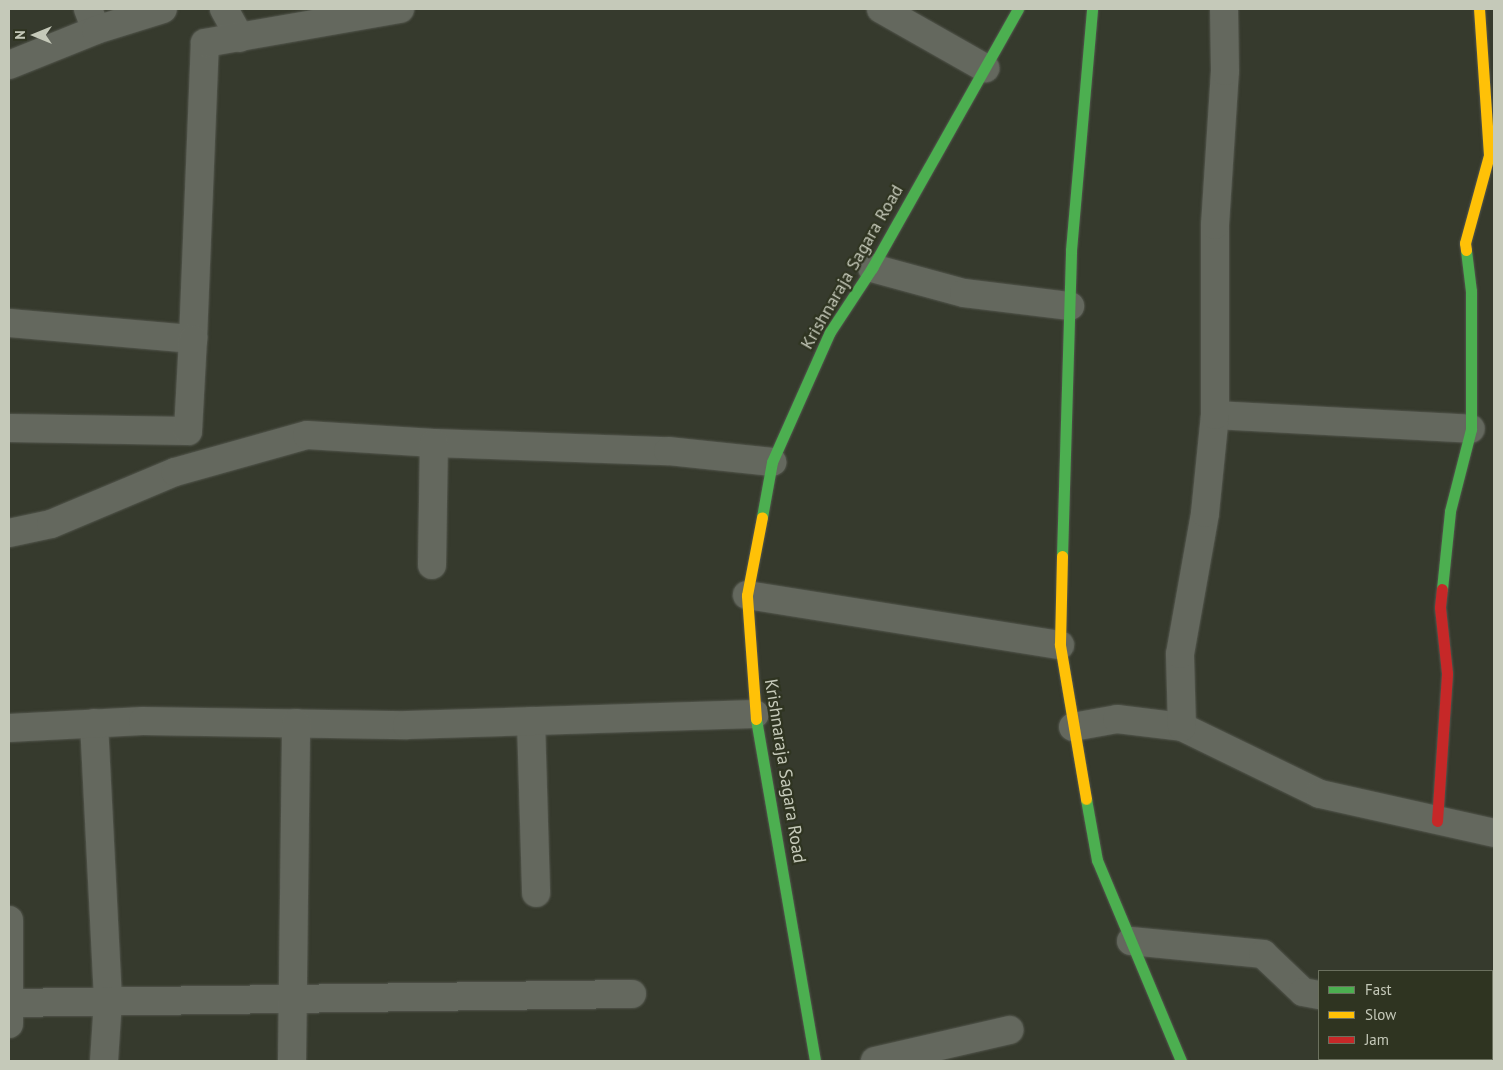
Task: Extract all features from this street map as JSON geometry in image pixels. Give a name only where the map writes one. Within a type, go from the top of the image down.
[{"type":"street","points":[[9,65],[92,19],[163,9]]},
{"type":"street","points":[[224,9],[240,38]]},
{"type":"street","points":[[9,428],[188,431],[205,43],[400,9]]},
{"type":"street","points":[[881,9],[985,68]]},
{"type":"street","name":"Krishnaraja Sagara Road","points":[[816,1061],[755,714],[747,595],[772,462],[830,332],[872,268],[1018,9]]},
{"type":"street","points":[[1092,9],[1071,250],[1060,645],[1098,860],[1181,1061]]},
{"type":"street","points":[[1182,728],[1180,654],[1205,513],[1214,415],[1214,225],[1225,71],[1224,9]]},
{"type":"street","points":[[1437,821],[1447,673],[1440,607],[1450,511],[1471,429],[1471,291],[1465,243],[1492,156],[1479,9]]},
{"type":"street","points":[[872,268],[964,293],[1070,306]]},
{"type":"street","points":[[9,323],[193,339]]},
{"type":"street","points":[[1214,415],[1471,429]]},
{"type":"street","points":[[9,533],[51,524],[175,472],[307,435],[434,443],[668,451],[772,462]]},
{"type":"street","points":[[432,565],[434,443]]},
{"type":"street","points":[[747,595],[1060,645]]},
{"type":"street","points":[[9,728],[94,723],[531,721],[755,714]]},
{"type":"street","points":[[1073,726],[1117,719],[1182,728],[1320,794],[1494,833]]},
{"type":"street","points":[[531,721],[536,894]]},
{"type":"street","points":[[94,723],[108,1001],[104,1061]]},
{"type":"street","points":[[292,1061],[296,723]]},
{"type":"street","points":[[9,920],[9,1010],[108,1001],[632,994]]},
{"type":"street","points":[[1131,941],[1262,954],[1303,992],[1318,994]]},
{"type":"street","points":[[875,1061],[1009,1030]]},
{"type":"traffic: fast","points":[[762,517],[772,462],[830,332],[872,268],[1018,9]]},
{"type":"traffic: fast","points":[[1062,556],[1071,250],[1092,9]]},
{"type":"traffic: fast","points":[[1442,589],[1450,511],[1471,429],[1471,291],[1466,250]]},
{"type":"traffic: fast","points":[[756,719],[815,1061]]},
{"type":"traffic: fast","points":[[1086,799],[1097,860],[1181,1061]]},
{"type":"traffic: slow","points":[[1466,250],[1465,243],[1489,155],[1479,9]]},
{"type":"traffic: slow","points":[[756,719],[747,595],[762,517]]},
{"type":"traffic: slow","points":[[1062,556],[1060,645],[1086,799]]},
{"type":"traffic: jam","points":[[1437,821],[1447,673],[1440,607],[1442,589]]}]
